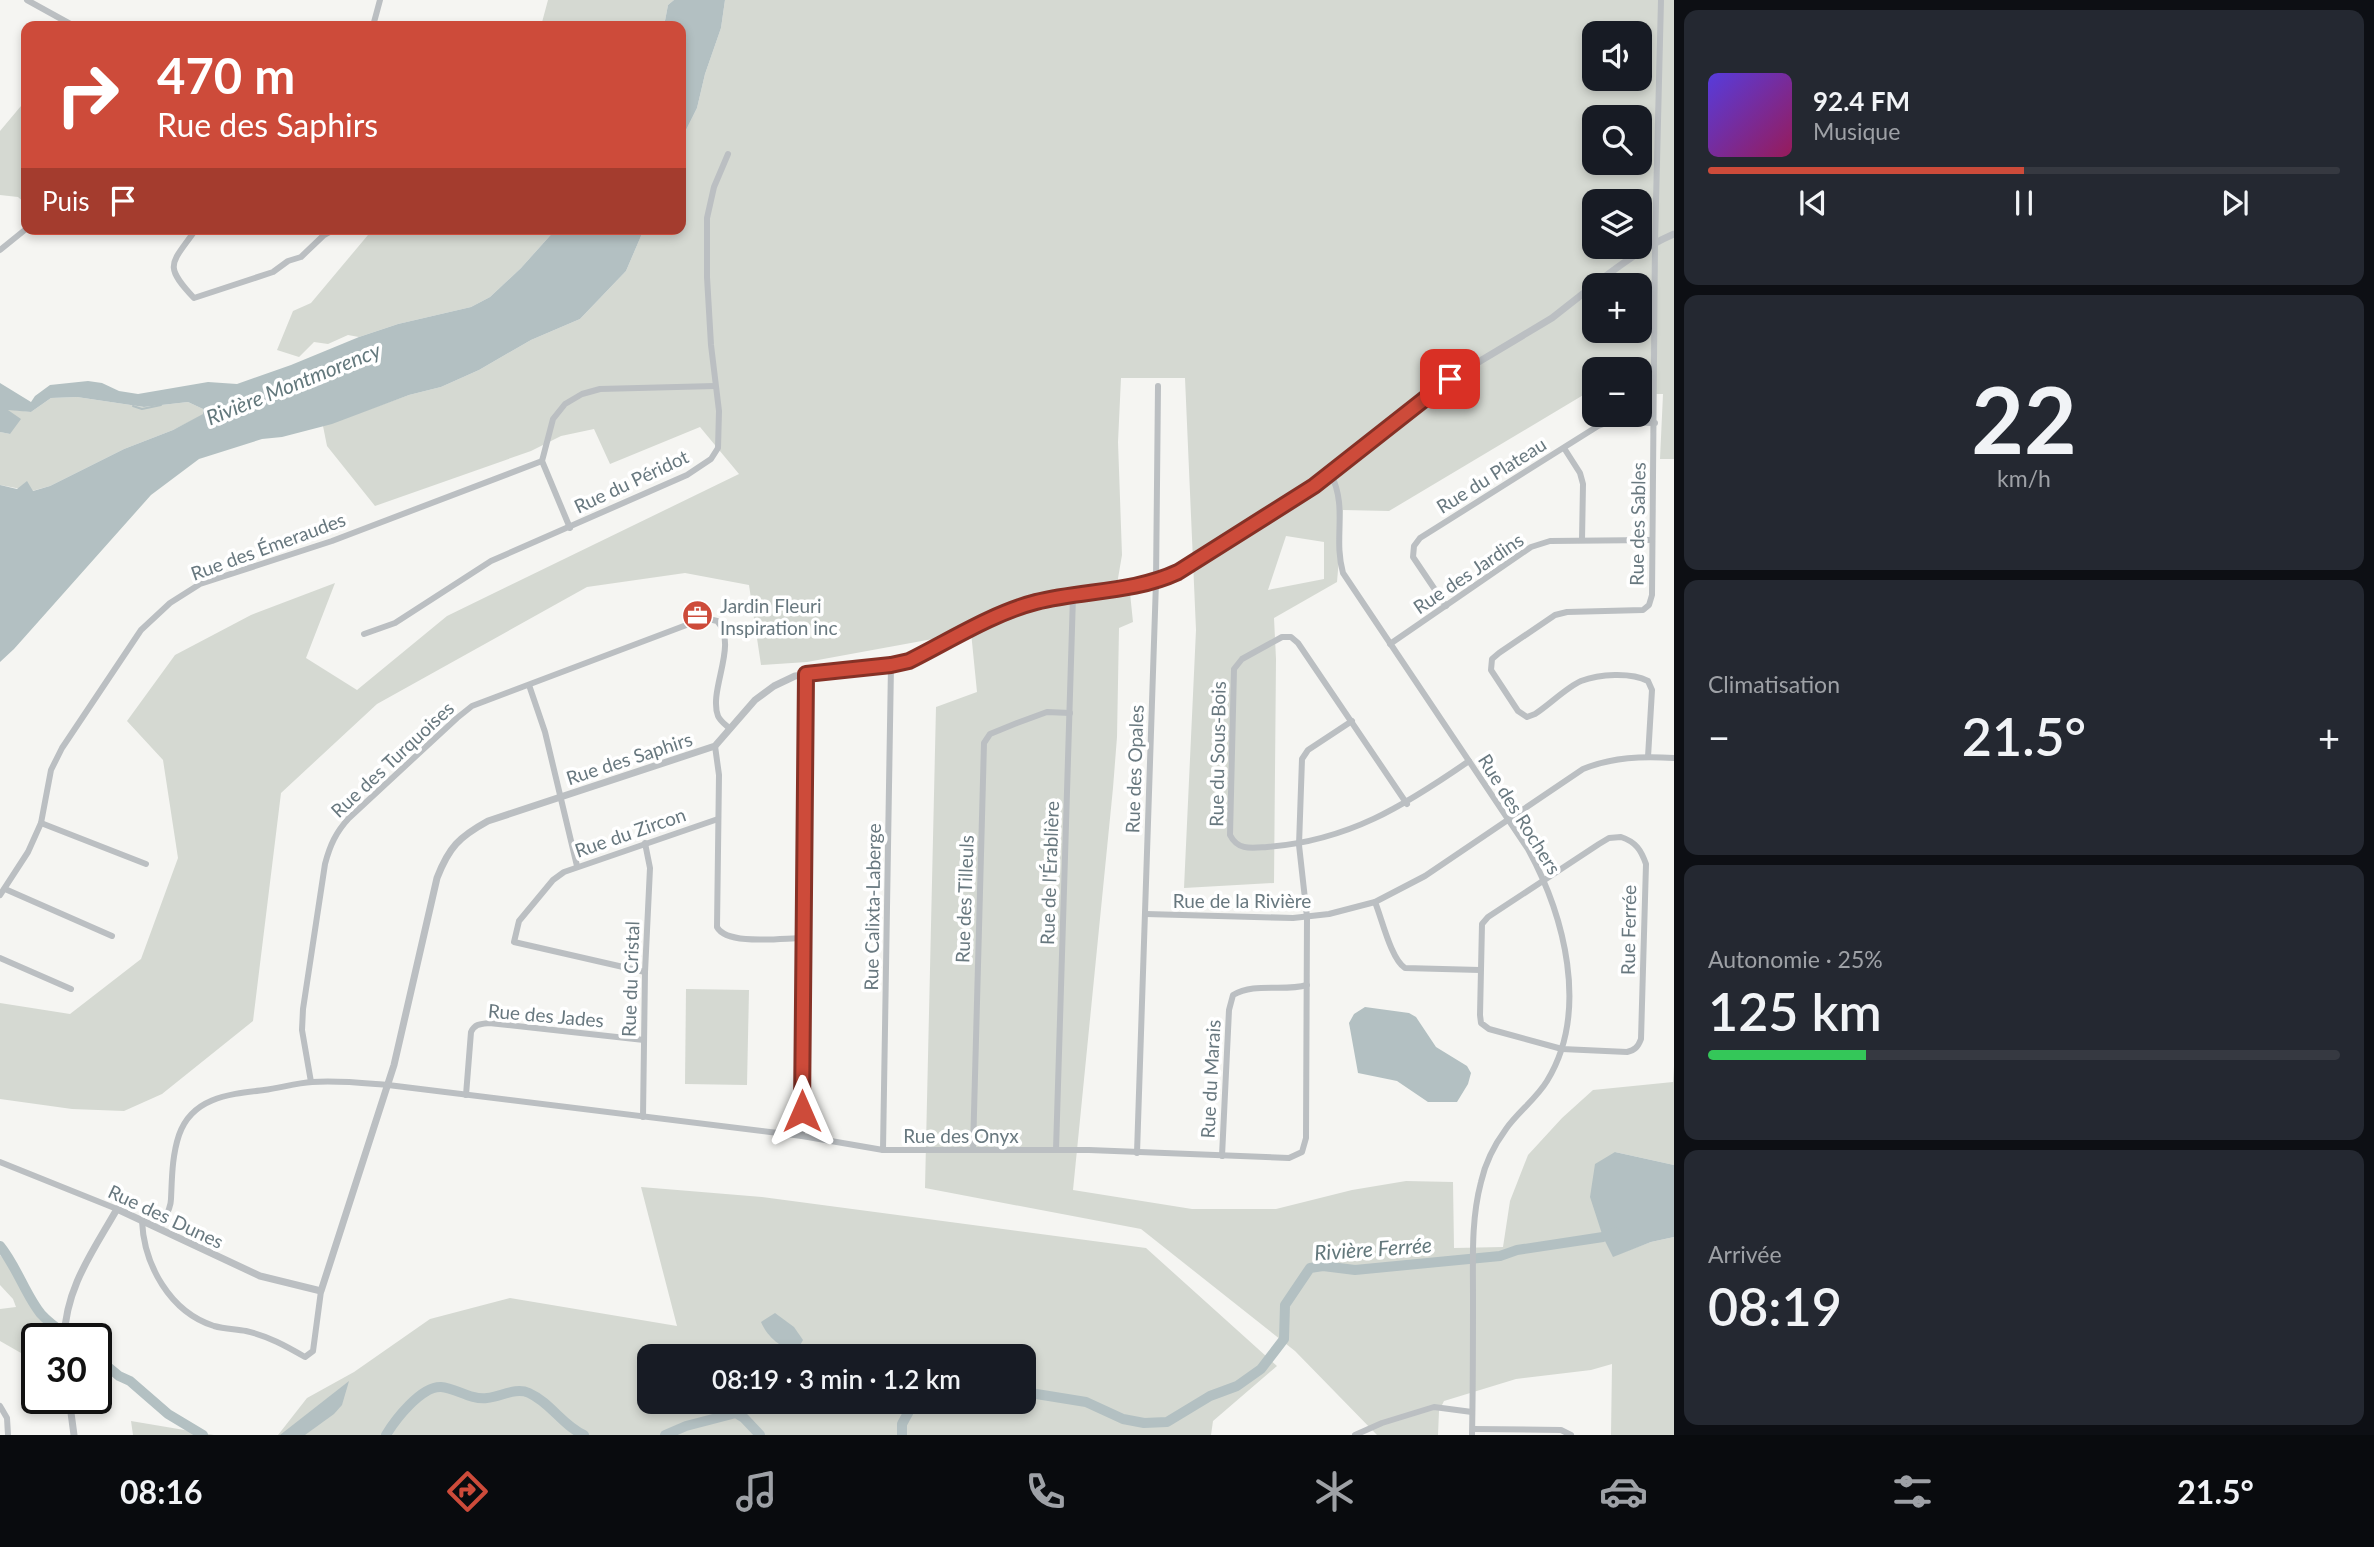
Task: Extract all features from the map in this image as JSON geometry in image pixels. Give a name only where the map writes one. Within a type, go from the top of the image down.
[{"type":"street","points":[[27,0],[65,21]]},
{"type":"street","points":[[374,21],[380,0]]},
{"type":"street","name":"Rue des Sables","points":[[1648,757],[1652,690],[1648,681],[1641,677],[1607,676],[1580,682],[1527,717],[1518,711],[1491,670],[1492,659],[1555,615],[1578,610],[1643,610],[1649,605],[1652,595],[1655,242],[1661,0]]},
{"type":"street","name":"Rue du Péridot","points":[[364,634],[395,623],[491,561],[687,475],[711,459],[718,448],[719,411],[706,277],[707,218],[714,187],[729,154]]},
{"type":"street","points":[[0,250],[21,233]]},
{"type":"street","name":"Rue des Saphirs","points":[[1609,273],[1655,242],[1674,234]]},
{"type":"street","points":[[192,235],[174,262],[172,271],[194,298],[273,272],[288,261],[301,257],[324,235]]},
{"type":"street","name":"Rue des Saphirs","points":[[142,1221],[143,1240],[155,1274],[171,1296],[191,1315],[214,1325],[271,1338],[305,1357],[310,1356],[313,1351],[321,1291],[388,1086],[437,878],[455,843],[488,821],[715,746],[755,700],[774,686],[795,676],[909,661],[1013,609],[1037,601],[1156,582],[1189,565],[1331,474],[1450,379],[1552,318],[1582,294]]},
{"type":"street","points":[[570,528],[542,461],[553,419],[565,404],[582,394],[618,387],[715,386]]},
{"type":"street","name":"Rue des Opales","points":[[1137,1153],[1156,582],[1158,386]]},
{"type":"street","name":"Rue du Plateau","points":[[1446,606],[1413,557],[1414,547],[1420,538],[1598,426],[1609,422],[1655,423]]},
{"type":"street","points":[[1564,447],[1580,473],[1583,484],[1582,540]]},
{"type":"street","name":"Rue des Émeraudes","points":[[3,892],[28,852],[41,823],[51,770],[62,748],[141,631],[170,603],[200,584],[332,541],[542,461]]},
{"type":"street","name":"Rue des Rochers","points":[[1331,474],[1339,491],[1338,556],[1343,573],[1528,849],[1545,880],[1566,954],[1569,1001],[1562,1049],[1547,1081],[1505,1130],[1493,1149],[1478,1194],[1473,1248],[1473,1432]]},
{"type":"street","name":"Rue des Jardins","points":[[1390,644],[1531,547],[1549,541],[1652,540]]},
{"type":"street","name":"Rue de l'Érablière","points":[[1056,1150],[1073,596]]},
{"type":"street","name":"Rue des Turquoises","points":[[311,1082],[302,1030],[303,1009],[325,864],[336,833],[472,706],[705,618],[712,618],[720,624],[723,631],[724,650],[718,716],[730,729]]},
{"type":"street","name":"Rue du Sous-Bois","points":[[1406,804],[1298,643],[1291,637],[1282,637],[1242,659],[1234,669],[1230,835],[1234,843],[1244,848],[1298,845],[1370,823],[1406,804],[1469,761]]},
{"type":"street","name":"Rue Calixta-Laberge","points":[[883,1150],[891,665]]},
{"type":"street","points":[[802,1136],[806,674]]},
{"type":"street","points":[[529,685],[545,732],[578,866]]},
{"type":"street","name":"Rue des Tilleuls","points":[[973,1150],[984,743],[990,734],[1047,712],[1070,713]]},
{"type":"street","name":"Rue des Onyx","points":[[160,1229],[172,1201],[172,1168],[179,1133],[188,1116],[216,1098],[311,1082],[345,1082],[466,1095],[802,1136],[883,1150],[1056,1150],[1289,1158],[1302,1152],[1306,1138],[1307,917],[1298,845],[1302,759],[1308,750],[1352,721]]},
{"type":"street","points":[[715,746],[719,775],[715,919],[720,933],[734,939],[803,938]]},
{"type":"street","name":"Rue de la Rivière","points":[[1146,914],[1307,917],[1375,902],[1414,883],[1583,769],[1600,762],[1624,758],[1674,758]]},
{"type":"street","name":"Rue du Zircon","points":[[645,972],[514,942],[519,921],[553,880],[578,866],[718,819]]},
{"type":"street","points":[[41,823],[146,864]]},
{"type":"street","name":"Rue Ferrée","points":[[1621,837],[1641,849],[1646,864],[1641,1039],[1634,1051],[1562,1049],[1489,1029],[1481,1023],[1482,924],[1488,917],[1545,880],[1609,838],[1621,837]]},
{"type":"street","name":"Rue du Cristal","points":[[643,1117],[650,868],[645,843]]},
{"type":"street","points":[[3,892],[112,936]]},
{"type":"street","points":[[1375,902],[1399,964],[1405,968],[1480,970]]},
{"type":"street","points":[[0,958],[71,989]]},
{"type":"street","name":"Rue du Marais","points":[[1222,1156],[1229,1010],[1233,995],[1242,989],[1298,988],[1307,985]]},
{"type":"street","name":"Rue des Jades","points":[[466,1095],[471,1032],[478,1024],[644,1040]]},
{"type":"street","name":"Rue des Dunes","points":[[0,1162],[117,1209],[230,1264],[260,1276],[321,1291]]},
{"type":"street","points":[[65,1323],[67,1307],[77,1280],[117,1209]]},
{"type":"street","points":[[0,1406],[6,1418],[8,1435]]},
{"type":"street","points":[[1355,1435],[1382,1423],[1434,1408],[1472,1412]]},
{"type":"street","points":[[71,1414],[74,1435]]},
{"type":"street","points":[[1473,1432],[1560,1430],[1571,1435]]},
{"type":"shaded area","points":[[548,0],[674,0],[668,5],[665,21],[542,21]]},
{"type":"shaded area","points":[[725,0],[1674,0],[1674,459],[1660,459],[1663,394],[1652,394],[1652,357],[1582,357],[1582,396],[1389,511],[1343,510],[1337,582],[1274,618],[1274,883],[1184,888],[1196,630],[1185,378],[1121,378],[1118,442],[1122,555],[1116,590],[1130,593],[1133,622],[1119,628],[1113,788],[1073,1190],[1192,1209],[1276,1209],[1352,1190],[1406,1181],[1453,1182],[1454,1248],[1503,1247],[1510,1201],[1528,1155],[1562,1118],[1593,1090],[1673,1082],[1674,1066],[1674,1165],[1615,1152],[1613,1256],[1674,1237],[1674,1435],[1611,1435],[1612,1364],[1591,1370],[1516,1379],[1444,1401],[1439,1411],[1438,1435],[1377,1435],[1295,1351],[1141,1229],[925,1188],[936,707],[977,692],[971,632],[807,662],[761,665],[749,585],[685,573],[587,587],[377,704],[281,793],[253,1021],[162,1094],[124,1111],[72,1109],[0,1099],[0,1003],[70,1014],[141,959],[178,858],[163,760],[127,721],[175,655],[251,615],[335,583],[306,658],[357,690],[447,616],[739,474],[700,427],[610,464],[594,429],[561,436],[531,451],[375,506],[327,446],[323,426],[409,395],[441,387],[479,370],[531,340],[580,319],[626,271],[641,235],[686,235],[686,130],[697,108],[705,74],[721,28]],"holes":[[[1286,536],[1324,542],[1324,579],[1268,590]]]},
{"type":"shaded area","points":[[21,106],[21,200],[0,195],[0,131]]},
{"type":"shaded area","points":[[368,235],[551,235],[490,297],[471,307],[398,324],[359,337],[348,335],[328,344],[314,342],[299,357],[277,350],[293,311],[311,303]]},
{"type":"shaded area","points":[[77,397],[144,407],[188,402],[203,409],[203,415],[124,449],[50,486],[32,491],[0,485],[0,432],[10,434],[6,409],[31,412],[51,398]]},
{"type":"shaded area","points":[[686,989],[749,990],[747,1085],[685,1084]]},
{"type":"shaded area","points":[[641,1187],[762,1197],[1146,1248],[1277,1366],[1213,1421],[1211,1435],[278,1435],[307,1398],[354,1372],[430,1319],[510,1298],[677,1326]]},
{"type":"shaded area","points":[[0,1255],[43,1323],[21,1323],[21,1353],[0,1341],[0,1309],[16,1307],[13,1299],[0,1285]]},
{"type":"shaded area","points":[[131,1421],[214,1435],[133,1435]]},
{"type":"water","points":[[674,0],[725,0],[721,28],[705,74],[697,108],[686,130],[686,21],[665,21],[668,5]]},
{"type":"water","name":"Rivière Montmorency","points":[[551,235],[641,235],[626,271],[580,319],[531,340],[479,370],[441,387],[409,395],[332,424],[282,437],[262,439],[199,459],[151,495],[0,662],[0,485],[17,489],[27,481],[33,491],[50,486],[124,449],[173,430],[203,414],[203,409],[188,402],[144,407],[77,397],[51,398],[31,412],[8,410],[21,419],[10,434],[0,432],[0,383],[31,402],[50,385],[88,381],[138,394],[208,382],[237,384],[398,324],[471,307],[490,297]]},
{"type":"water","points":[[1365,1007],[1409,1013],[1416,1017],[1436,1047],[1467,1066],[1471,1073],[1468,1084],[1457,1102],[1428,1102],[1397,1081],[1358,1073],[1349,1023],[1354,1014]]},
{"type":"water","points":[[1615,1152],[1674,1165],[1674,1237],[1651,1242],[1613,1257],[1603,1237],[1590,1197],[1595,1164]]},
{"type":"water","points":[[775,1313],[794,1327],[803,1340],[801,1344],[780,1344],[771,1337],[761,1322]]},
{"type":"water","points":[[349,1381],[342,1405],[334,1414],[305,1435],[280,1435]]},
{"type":"waterway","points":[[133,406],[142,409],[161,405]]},
{"type":"waterway","name":"Rivière Ferrée","points":[[1036,1394],[1086,1402],[1123,1419],[1144,1423],[1167,1422],[1210,1396],[1237,1386],[1261,1369],[1284,1339],[1285,1305],[1310,1268],[1323,1266],[1355,1270],[1500,1256],[1517,1250],[1603,1237],[1615,1232]]},
{"type":"waterway","name":"Rivière Ferrée","points":[[0,1246],[31,1299],[51,1323]]},
{"type":"waterway","name":"Rivière Ferrée","points":[[112,1370],[130,1381],[168,1414],[203,1435]]},
{"type":"waterway","name":"Rivière Ferrée","points":[[386,1435],[417,1398],[433,1388],[441,1387],[481,1398],[524,1391],[544,1402],[569,1426],[584,1435]]},
{"type":"waterway","name":"Rivière Ferrée","points":[[665,1435],[686,1426],[736,1413],[760,1435]]},
{"type":"waterway","name":"Rivière Ferrée","points":[[902,1435],[902,1424],[907,1414]]},
{"type":"place","name":"Jardin Fleuri Inspiration inc","points":[[697,616]]},
{"type":"route","points":[[802,1111],[806,674],[909,661],[1013,609],[1037,601],[1156,582],[1178,572],[1331,474],[1450,379]]}]
